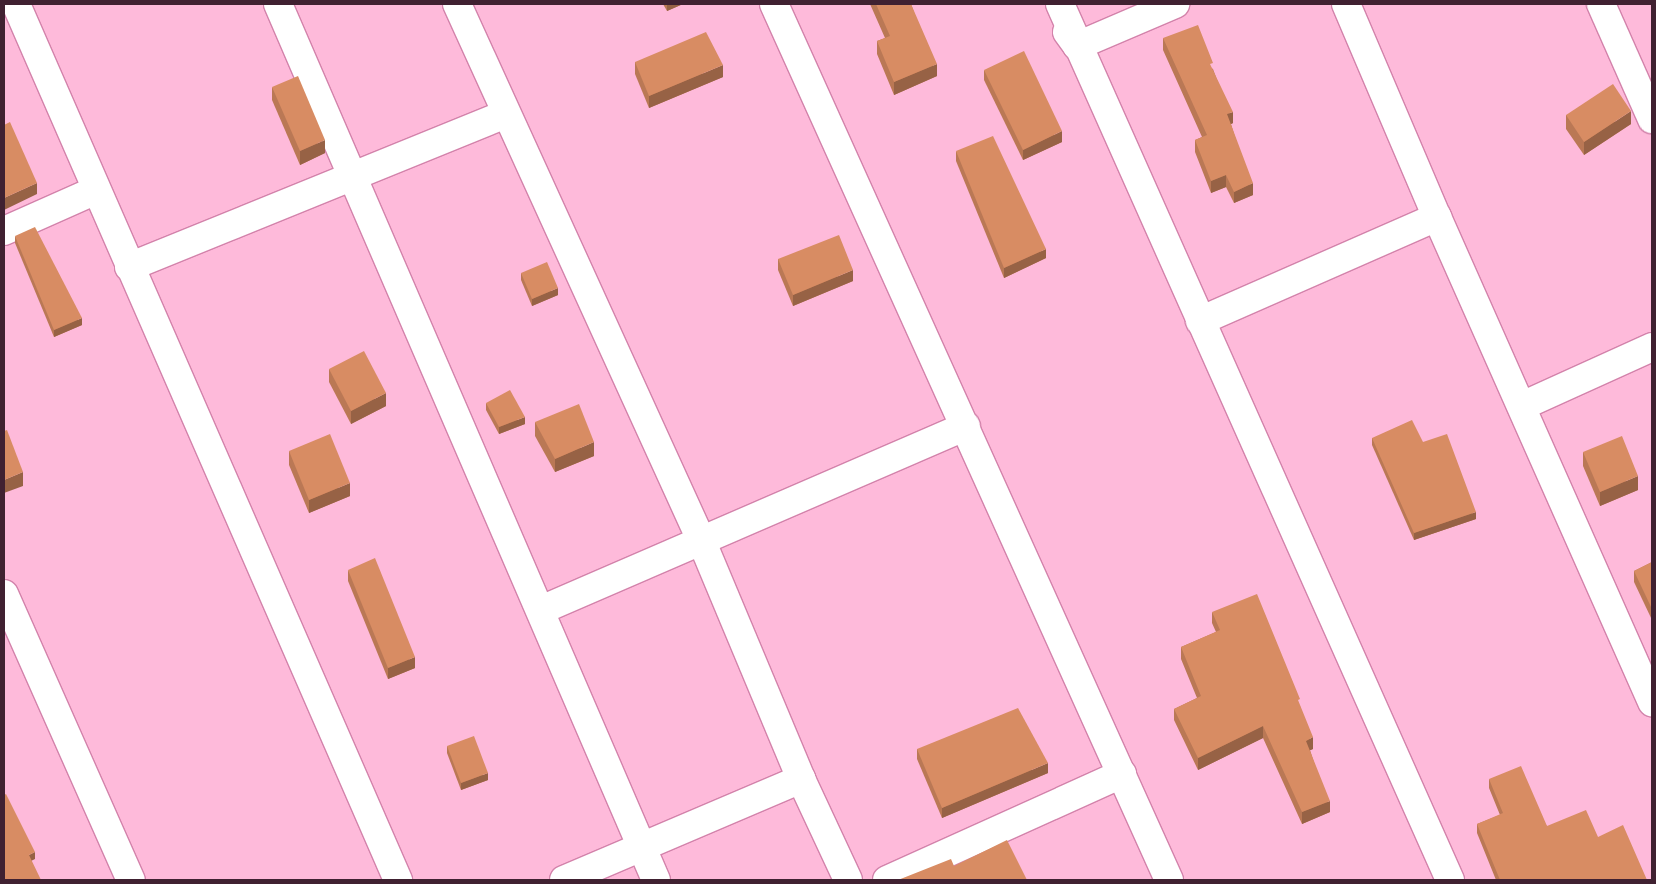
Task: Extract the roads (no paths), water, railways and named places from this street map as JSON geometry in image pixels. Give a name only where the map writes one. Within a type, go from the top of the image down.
[{"type":"street","points":[[16,4],[129,267],[398,880]]},
{"type":"street","points":[[278,4],[354,176],[656,880]]},
{"type":"street","points":[[457,4],[702,542],[801,778],[848,880]]},
{"type":"street","points":[[774,4],[966,426],[1169,880]]},
{"type":"street","points":[[1045,4],[1077,46]]},
{"type":"street","points":[[1060,4],[1077,46],[1450,880]]},
{"type":"street","points":[[1077,46],[1175,4]]},
{"type":"street","points":[[1346,4],[1437,217],[1652,702]]},
{"type":"street","points":[[1601,4],[1652,119]]},
{"type":"street","points":[[129,267],[506,114]]},
{"type":"street","points":[[4,231],[96,190]]},
{"type":"street","points":[[1200,321],[1437,217]]},
{"type":"street","points":[[1522,406],[1652,348]]},
{"type":"street","points":[[541,610],[702,542],[966,426]]},
{"type":"street","points":[[4,594],[131,880]]},
{"type":"street","points":[[887,880],[1122,774]]},
{"type":"street","points":[[564,880],[640,845],[801,778]]}]
